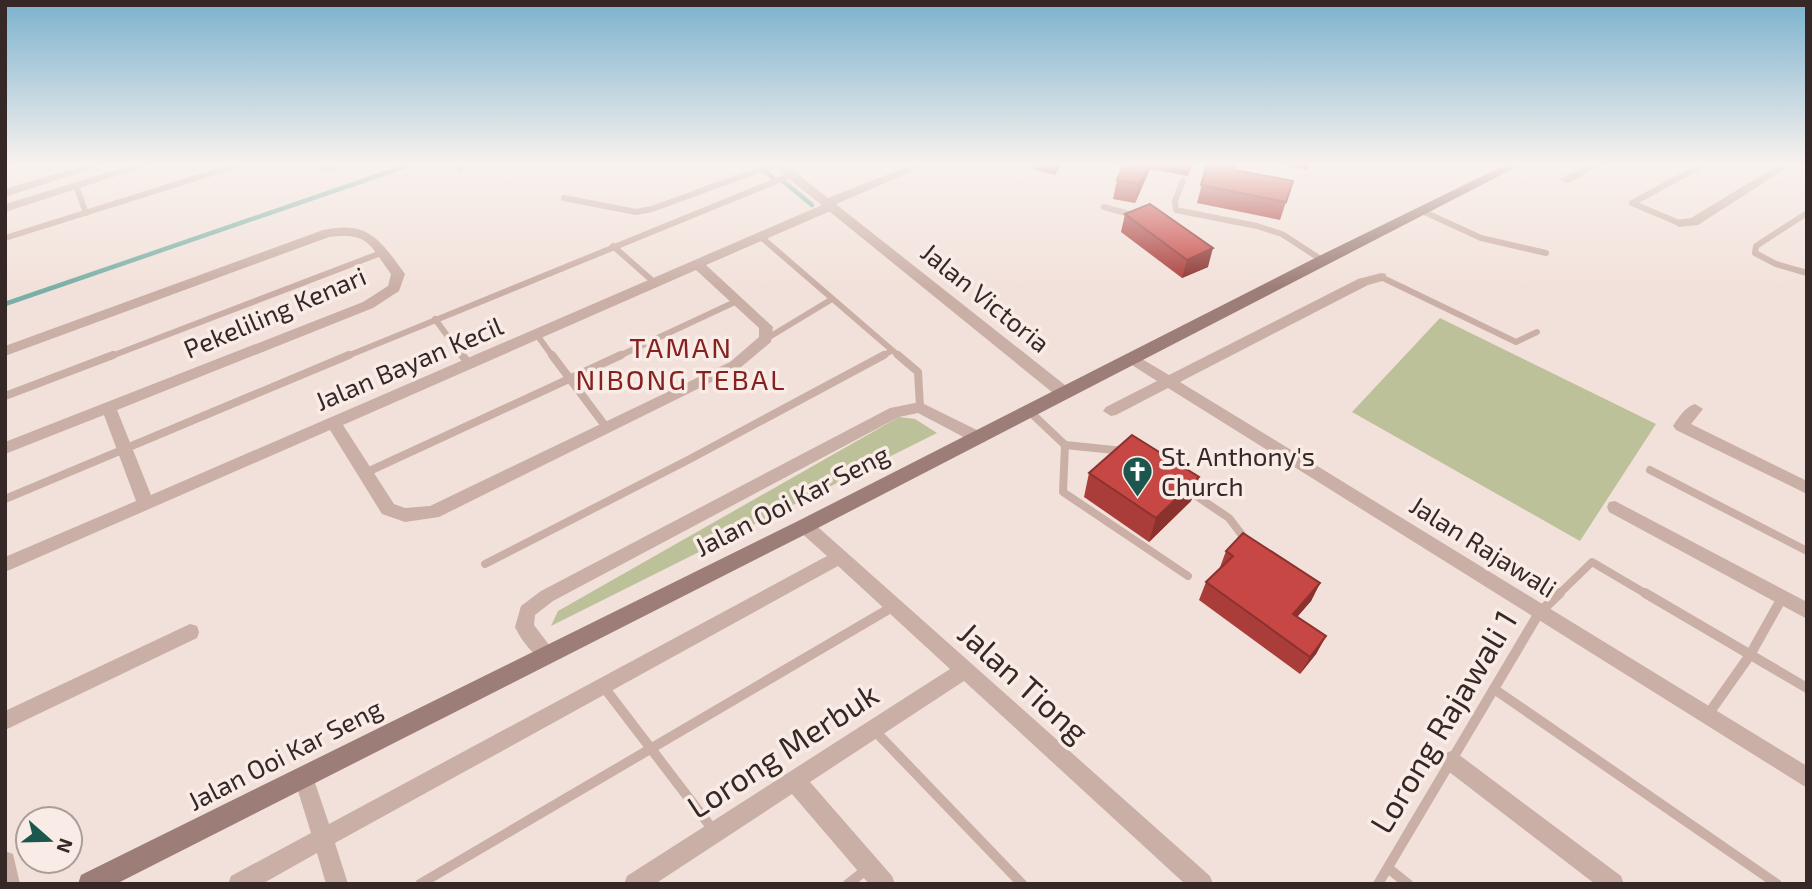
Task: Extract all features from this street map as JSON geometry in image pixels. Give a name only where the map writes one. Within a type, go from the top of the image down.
[{"type":"main road","name":"Jalan Ooi Kar Seng","points":[[90,884],[979,438],[1429,205]]},
{"type":"street","name":"Jalan Bayan Kecil","points":[[5,565],[537,335],[828,205]]},
{"type":"street","name":"Jalan Victoria","points":[[830,205],[1064,393]]},
{"type":"street","points":[[1679,222],[1694,222],[1720,205]]},
{"type":"street","name":"Pekeliling Kenari","points":[[5,351],[327,233],[353,229],[366,233],[398,274],[394,288],[368,304],[5,448]]},
{"type":"street","points":[[334,422],[388,509],[405,514],[433,512],[735,365],[766,339],[766,327],[697,264]]},
{"type":"street","points":[[1111,411],[1363,282],[1381,277]]},
{"type":"street","name":"Jalan Rajawali","points":[[1132,359],[1165,382],[1807,778]]},
{"type":"street","points":[[547,654],[524,627],[527,611],[547,596],[895,412],[920,407],[979,438]]},
{"type":"street","points":[[108,408],[146,504]]},
{"type":"street","points":[[1695,409],[1681,426],[1807,488]]},
{"type":"street","points":[[1615,508],[1807,611]]},
{"type":"street","name":"Jalan Tiong","points":[[805,526],[1202,884]]},
{"type":"street","points":[[239,884],[840,557]]},
{"type":"street","points":[[5,722],[190,632]]},
{"type":"street","name":"Lorong Merbuk","points":[[635,884],[965,670]]},
{"type":"street","points":[[1451,761],[1613,884]]},
{"type":"street","points":[[304,778],[337,884]]},
{"type":"street","points":[[795,781],[877,876]]},
{"type":"street","points":[[5,862],[9,884]]},
{"type":"lane","points":[[83,205],[86,213]]},
{"type":"lane","points":[[5,238],[110,205]]},
{"type":"lane","points":[[603,205],[636,212],[661,205]]},
{"type":"lane","points":[[5,499],[715,205]]},
{"type":"lane","points":[[1175,205],[1176,210]]},
{"type":"lane","points":[[1640,205],[1679,222]]},
{"type":"lane","points":[[1104,207],[1126,215],[1139,216]]},
{"type":"lane","points":[[1169,215],[1176,210],[1270,230],[1282,234],[1322,260]]},
{"type":"lane","points":[[1420,210],[1475,237],[1546,253]]},
{"type":"lane","points":[[1807,213],[1756,246],[1755,253],[1776,264],[1807,273]]},
{"type":"lane","points":[[761,237],[918,372],[920,407]]},
{"type":"lane","points":[[613,246],[655,283]]},
{"type":"lane","points":[[5,396],[382,253]]},
{"type":"lane","points":[[1381,277],[1516,342],[1537,332]]},
{"type":"lane","points":[[766,339],[832,299]]},
{"type":"lane","points":[[365,473],[737,301]]},
{"type":"lane","points":[[435,319],[469,364]]},
{"type":"lane","points":[[537,335],[606,427]]},
{"type":"lane","points":[[485,564],[690,459],[891,351]]},
{"type":"lane","points":[[1029,411],[1065,445],[1123,450],[1134,457]]},
{"type":"lane","points":[[1065,445],[1063,492],[1156,558],[1188,576]]},
{"type":"lane","points":[[1650,471],[1807,551]]},
{"type":"lane","points":[[1181,486],[1229,518],[1245,539]]},
{"type":"lane","name":"Lorong Rajawali 1","points":[[1378,884],[1539,613],[1592,562],[1750,655]]},
{"type":"lane","points":[[1706,716],[1750,655],[1782,598]]},
{"type":"lane","points":[[421,884],[894,606]]},
{"type":"lane","points":[[1750,655],[1807,688]]},
{"type":"lane","points":[[604,686],[715,833]]},
{"type":"lane","points":[[1494,689],[1777,884]]},
{"type":"lane","points":[[874,730],[1022,884]]},
{"type":"lane","points":[[1388,868],[1408,884]]},
{"type":"lane","points":[[848,884],[877,876]]},
{"type":"green space","points":[[1440,318],[1656,424],[1580,541],[1352,412]]},
{"type":"green space","points":[[899,417],[915,419],[937,433],[551,626],[558,611]]},
{"type":"building","points":[[1152,205],[1213,248],[1187,260],[1125,214]]},
{"type":"building","points":[[1132,435],[1199,477],[1156,518],[1089,473]]},
{"type":"building","points":[[1243,533],[1320,583],[1293,614],[1326,636],[1310,657],[1206,582],[1233,556],[1226,551]]},
{"type":"waterway","points":[[5,304],[291,205]]},
{"type":"place","name":"St. Anthony's Church","points":[[1138,499]]},
{"type":"district","name":"TAMAN NIBONG TEBAL","points":[[681,364]]}]
